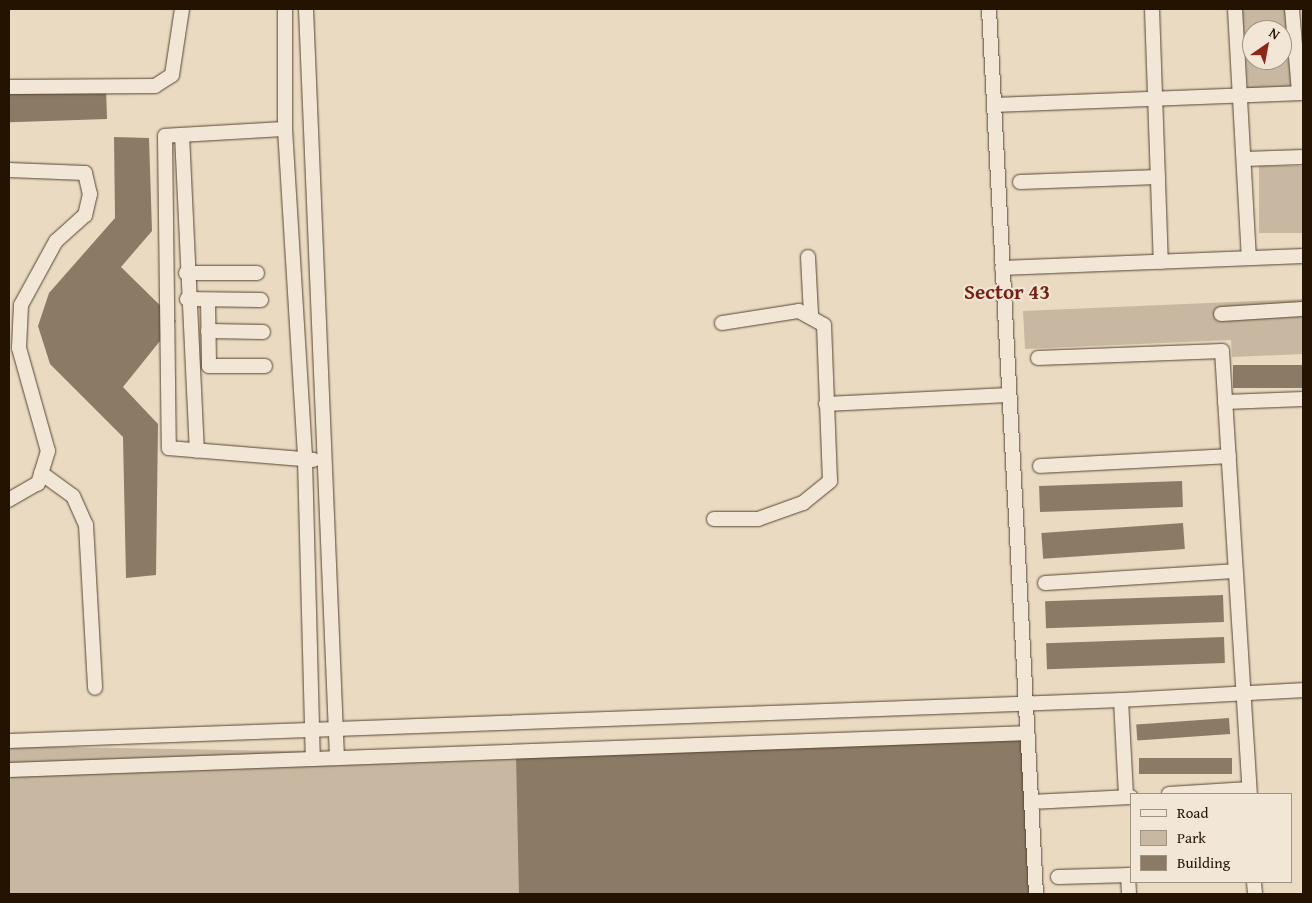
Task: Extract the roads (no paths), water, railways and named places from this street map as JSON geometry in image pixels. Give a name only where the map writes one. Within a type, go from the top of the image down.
[{"type":"street","points":[[9,87],[155,86],[172,74],[182,9]]},
{"type":"street","points":[[285,9],[285,129],[306,459],[313,757]]},
{"type":"street","points":[[306,9],[337,757]]},
{"type":"street","points":[[989,9],[1036,894]]},
{"type":"street","points":[[1152,9],[1161,262]]},
{"type":"street","points":[[1235,9],[1249,258]]},
{"type":"street","points":[[994,105],[1301,93],[1292,9]]},
{"type":"street","points":[[285,129],[165,136],[169,448],[324,461]]},
{"type":"street","points":[[182,135],[187,299],[197,451]]},
{"type":"street","points":[[1244,159],[1303,157]]},
{"type":"street","points":[[9,170],[85,173],[90,194],[85,215],[56,240],[21,305],[20,348],[48,451],[38,483],[9,500]]},
{"type":"street","points":[[1020,182],[1158,177]]},
{"type":"street","points":[[1002,268],[1303,256]]},
{"type":"street","points":[[808,257],[812,314]]},
{"type":"street","points":[[186,273],[257,272]]},
{"type":"street","points":[[187,299],[261,300]]},
{"type":"street","points":[[208,300],[209,366],[265,366]]},
{"type":"street","points":[[1221,314],[1303,309]]},
{"type":"street","points":[[714,519],[758,519],[803,502],[823,489],[830,481],[824,326],[812,314],[799,311],[722,322]]},
{"type":"street","points":[[208,331],[262,332]]},
{"type":"street","points":[[1038,358],[1222,351],[1234,571],[1250,792],[1214,793]]},
{"type":"street","points":[[826,404],[1008,395]]},
{"type":"street","points":[[1226,402],[1303,399]]},
{"type":"street","points":[[1040,466],[1229,456]]},
{"type":"street","points":[[41,473],[73,496],[86,525],[95,688]]},
{"type":"street","points":[[1044,583],[1234,571]]},
{"type":"street","points":[[9,741],[313,732],[1121,700],[1303,690]]},
{"type":"street","points":[[1032,802],[1128,797],[1121,700]]},
{"type":"street","points":[[9,770],[313,757],[516,755],[1027,733]]},
{"type":"street","points":[[1058,877],[1130,875],[1129,894]]},
{"type":"district","name":"Sector 43","points":[[1007,292]]}]
